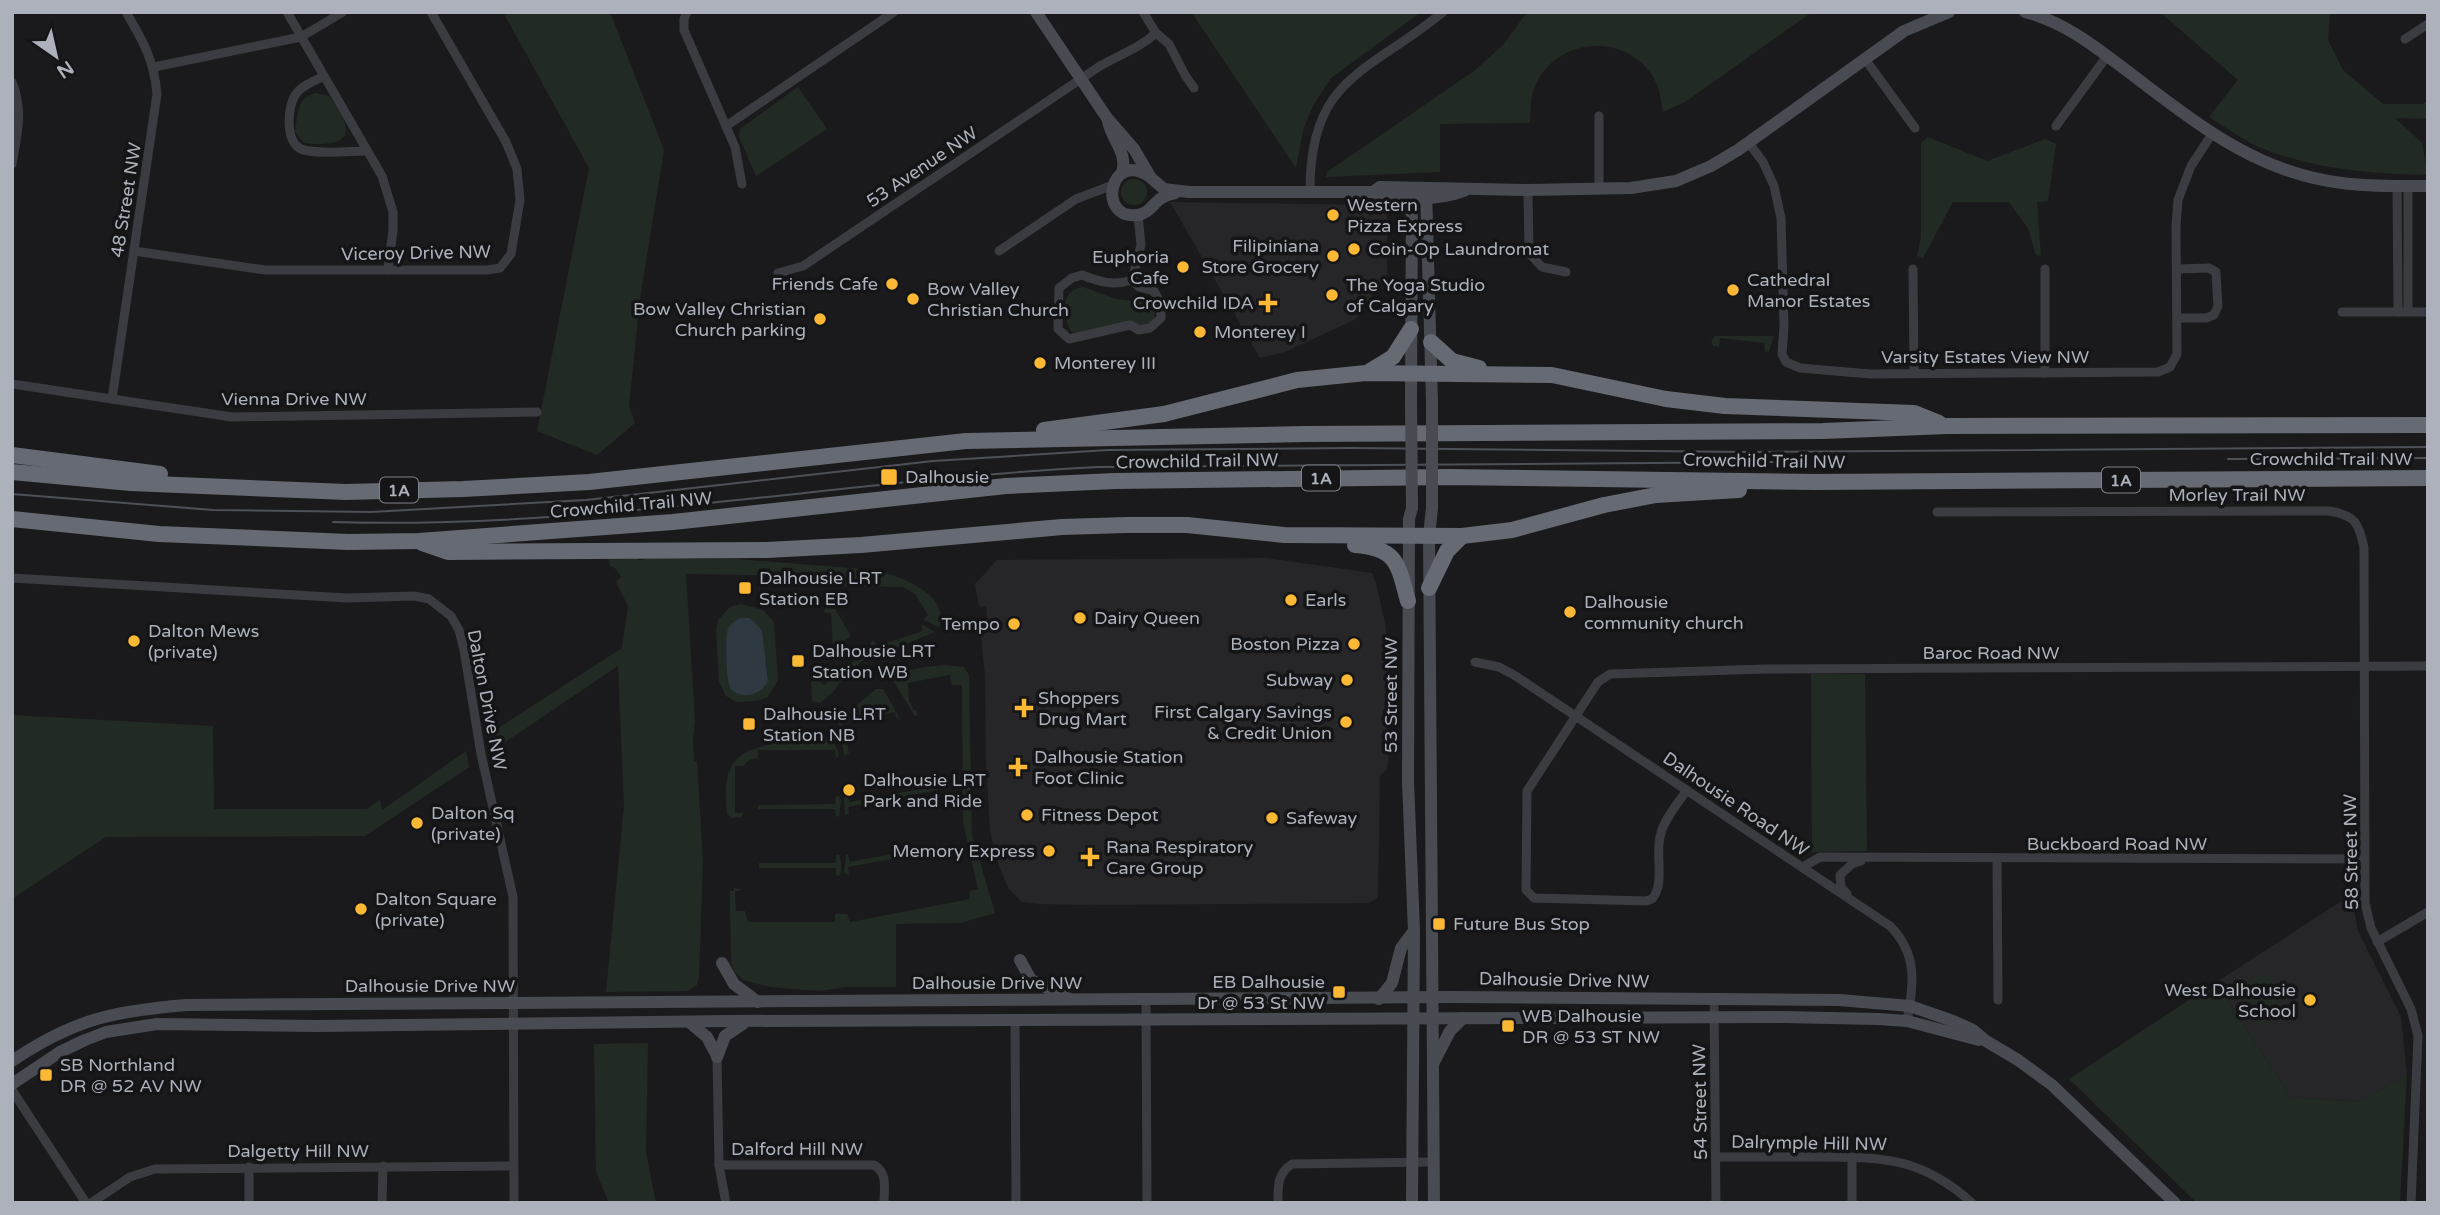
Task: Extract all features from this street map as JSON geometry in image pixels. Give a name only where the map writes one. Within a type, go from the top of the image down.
[{"type":"highway","points":[[1366,373],[1393,357],[1411,330]]},
{"type":"highway","points":[[1431,342],[1452,361],[1490,373]]},
{"type":"highway","points":[[966,441],[1164,414],[1297,380],[1366,373],[1552,375],[1666,398],[1725,406],[1914,414],[1947,426]]},
{"type":"highway","name":"Crowchild Trail NW","points":[[12,472],[131,483],[346,492],[589,482],[966,441],[1320,434],[1823,431],[1947,426],[2428,425]]},
{"type":"highway","points":[[12,455],[128,472],[187,477],[209,485]]},
{"type":"highway","name":"Crowchild Trail NW","points":[[12,519],[159,534],[348,542],[419,541],[660,523],[1006,486],[1115,481],[1448,477],[1815,482],[2428,478]]},
{"type":"highway","points":[[419,541],[448,552],[767,550],[1117,525],[1187,526],[1284,535],[1462,536],[1512,530],[1604,505],[1656,495],[1789,488],[1815,482]]},
{"type":"highway","points":[[1284,535],[1300,541],[1368,546],[1386,552],[1398,565],[1408,601]]},
{"type":"highway","points":[[1429,588],[1447,551],[1462,536]]},
{"type":"street","name":"48 Street NW","points":[[112,399],[157,94],[154,67],[148,50],[126,12]]},
{"type":"street","points":[[286,12],[382,176],[393,212],[388,270]]},
{"type":"street","points":[[154,67],[301,37],[343,12]]},
{"type":"street","name":"Viceroy Drive NW","points":[[134,251],[265,270],[500,268],[511,254],[519,213],[520,186],[512,155],[430,12]]},
{"type":"street","points":[[687,12],[684,30],[735,147],[742,184]]},
{"type":"street","points":[[726,126],[894,12]]},
{"type":"street","points":[[1036,12],[1107,118],[1134,149],[1151,177],[1164,189],[1373,192],[1380,187],[1450,196],[1468,189],[1599,189],[1676,181],[1711,166],[1748,142],[1904,31],[1949,12]]},
{"type":"street","points":[[1143,12],[1156,33],[1169,44],[1194,88]]},
{"type":"street","points":[[1310,190],[1313,146],[1319,124],[1332,100],[1356,73],[1443,12]]},
{"type":"street","points":[[2027,13],[2070,30],[2211,134],[2253,158],[2302,176],[2342,183],[2428,186]]},
{"type":"street","points":[[2405,39],[2428,24]]},
{"type":"street","name":"53 Avenue NW","points":[[778,273],[803,266],[1123,52],[1144,44],[1156,33]]},
{"type":"street","points":[[2056,126],[2107,56]]},
{"type":"street","points":[[1865,59],[1915,128]]},
{"type":"street","points":[[324,76],[296,93],[289,128],[291,138],[298,147],[307,151],[367,151]]},
{"type":"street","points":[[12,82],[20,109],[12,164]]},
{"type":"street","points":[[1599,116],[1599,189]]},
{"type":"street","points":[[999,251],[1076,199],[1113,185],[1122,173],[1125,163],[1124,154],[1110,130],[1107,118]]},
{"type":"street","name":"Varsity Estates View NW","points":[[1748,142],[1763,162],[1774,186],[1782,218],[1783,358],[1789,364],[1800,368],[1870,374],[2162,371],[2170,367],[2176,358],[2178,200],[2191,166],[2211,134]]},
{"type":"street","points":[[1122,173],[1136,170],[1151,177]]},
{"type":"street","points":[[1113,185],[1113,201]]},
{"type":"street","points":[[2403,186],[2403,312]]},
{"type":"street","points":[[1528,190],[1529,253],[1542,267],[1566,272]]},
{"type":"street","points":[[1096,192],[1113,201],[1122,212],[1138,215],[1162,197],[1179,191]]},
{"type":"street","name":"53 Street NW","points":[[1412,192],[1412,508],[1408,601],[1408,781],[1414,931],[1412,1203]]},
{"type":"street","points":[[1426,193],[1432,402],[1429,588],[1434,1203]]},
{"type":"street","points":[[1132,281],[1141,245],[1138,215]]},
{"type":"street","points":[[2177,269],[2209,268],[2216,272],[2218,306],[2214,315],[2206,318],[2177,318]]},
{"type":"street","points":[[1913,269],[1914,373]]},
{"type":"street","points":[[2045,269],[2045,373]]},
{"type":"street","points":[[1082,275],[1119,285],[1132,281],[1139,287],[1154,291],[1161,304],[1161,318],[1150,328],[1139,330],[1130,326],[1069,339],[1058,329],[1059,288],[1072,278],[1082,275]]},
{"type":"street","points":[[2343,312],[2428,312]]},
{"type":"street","name":"Vienna Drive NW","points":[[12,384],[232,417],[537,412]]},
{"type":"street","name":"Morley Trail NW","points":[[1937,512],[2329,510],[2351,517],[2361,532]]},
{"type":"street","name":"58 Street NW","points":[[2361,532],[2364,548],[2365,903],[2377,942],[2411,1009],[2418,1036],[2411,1203]]},
{"type":"street","name":"Dalton Drive NW","points":[[12,578],[347,598],[414,596],[429,600],[451,616],[459,630],[481,754],[510,882],[514,915],[514,1203]]},
{"type":"street","name":"Dalhousie Road NW","points":[[1475,662],[1504,670],[1890,926],[1906,946],[1914,974],[1908,1021]]},
{"type":"street","name":"Baroc Road NW","points":[[1687,790],[1661,831],[1658,888],[1652,899],[1646,901],[1530,896],[1525,885],[1527,791],[1602,679],[1610,674],[1766,669],[2428,666]]},
{"type":"street","name":"Buckboard Road NW","points":[[1803,867],[1820,857],[2365,859]]},
{"type":"street","points":[[1852,900],[1841,887],[1840,875],[1852,864],[1869,859]]},
{"type":"street","points":[[1997,859],[1998,1000]]},
{"type":"street","points":[[2377,942],[2428,912]]},
{"type":"street","points":[[1379,999],[1392,983],[1401,948],[1414,931]]},
{"type":"street","points":[[1020,960],[1031,980],[1074,1001]]},
{"type":"street","points":[[722,963],[734,984],[758,1002]]},
{"type":"street","name":"Dalhousie Drive NW","points":[[12,1061],[61,1031],[117,1012],[144,1008],[257,1003],[1074,1001],[1432,997],[1839,1000],[1910,1006],[1973,1030],[2052,1085],[2175,1203]]},
{"type":"street","points":[[1146,1000],[1147,1203]]},
{"type":"street","name":"54 Street NW","points":[[1714,1000],[1716,1203]]},
{"type":"street","points":[[1432,1066],[1450,1031],[1463,1018]]},
{"type":"street","name":"Dalhousie Drive NW","points":[[12,1084],[60,1052],[85,1040],[128,1027],[169,1024],[318,1026],[747,1021],[1878,1018],[1908,1021],[1986,1041]]},
{"type":"street","points":[[1015,1020],[1016,1203]]},
{"type":"street","points":[[726,1203],[719,1165],[717,1057],[725,1036],[747,1021]]},
{"type":"street","points":[[689,1022],[707,1037],[717,1057]]},
{"type":"street","points":[[12,1090],[86,1203]]},
{"type":"street","name":"Dalrymple Hill NW","points":[[1717,1157],[1879,1157],[1919,1168],[1953,1187],[1972,1203]]},
{"type":"street","points":[[1852,1157],[1852,1203]]},
{"type":"street","points":[[1278,1203],[1279,1179],[1284,1170],[1292,1164],[1433,1162]]},
{"type":"street","name":"Dalford Hill NW","points":[[719,1165],[874,1165],[881,1169],[884,1177],[884,1203]]},
{"type":"street","name":"Dalgetty Hill NW","points":[[91,1203],[144,1171],[249,1167],[513,1166]]},
{"type":"street","points":[[249,1167],[249,1203]]},
{"type":"street","points":[[382,1203],[383,1167]]},
{"type":"shaded area","points":[[503,12],[610,12],[664,150],[640,299],[629,406],[635,423],[597,455],[537,431],[589,168]]},
{"type":"shaded area","points":[[1191,12],[1421,12],[1331,78],[1314,104],[1304,127],[1296,168]]},
{"type":"shaded area","points":[[1527,12],[1812,12],[1685,102],[1663,112],[1654,79],[1638,60],[1622,51],[1604,46],[1585,47],[1568,52],[1552,62],[1540,77],[1532,96],[1530,123],[1440,124],[1440,172],[1326,177],[1327,172],[1474,71],[1504,44]]},
{"type":"shaded area","points":[[2160,12],[2330,12],[2328,40],[2343,70],[2383,104],[2423,104],[2428,101],[2428,119],[2395,118],[2422,143],[2428,175],[2364,172],[2322,166],[2261,148],[2241,137],[2209,117],[2238,80]]},
{"type":"shaded area","points":[[798,87],[827,129],[756,176],[739,137],[740,129]]},
{"type":"shaded area","points":[[316,93],[329,96],[344,121],[346,129],[340,140],[326,144],[304,143],[295,132],[301,103],[309,95]]},
{"type":"shaded area","points":[[1928,137],[1987,161],[2045,139],[2056,144],[2048,201],[2037,202],[2041,255],[2035,253],[2029,230],[2009,202],[1953,202],[1923,258],[1917,256],[1921,237],[1921,143]]},
{"type":"shaded area","points":[[1134,179],[1143,183],[1147,192],[1143,201],[1134,205],[1125,201],[1121,192],[1125,183]]},
{"type":"shaded area","points":[[1170,202],[1387,205],[1387,274],[1356,319],[1285,352],[1260,358]]},
{"type":"shaded area","points":[[1083,287],[1116,299],[1152,305],[1155,310],[1153,324],[1073,333],[1066,319],[1066,300],[1072,291]]},
{"type":"shaded area","points":[[1715,336],[1774,336],[1769,351],[1765,352],[1764,343],[1720,338],[1719,347],[1713,346],[1711,341]]},
{"type":"shaded area","points":[[1266,558],[1372,573],[1376,583],[1385,623],[1389,663],[1391,735],[1387,770],[1380,775],[1378,898],[1369,903],[1088,905],[1022,902],[1008,888],[995,855],[990,830],[985,676],[980,627],[988,626],[986,606],[979,607],[975,584],[997,560]]},
{"type":"shaded area","points":[[609,559],[737,559],[876,570],[921,588],[937,605],[941,615],[939,627],[923,620],[928,615],[915,594],[903,587],[822,586],[819,576],[686,574],[695,721],[694,761],[697,761],[703,861],[699,977],[697,985],[687,991],[606,992],[624,806],[618,666],[489,753],[487,735],[622,648],[628,606],[616,582],[621,577],[614,567],[610,566]]},
{"type":"shaded area","points":[[741,604],[763,610],[774,622],[778,680],[768,697],[757,701],[736,702],[726,696],[719,682],[716,632],[718,620],[730,607]],"holes":[[[766,660],[768,681],[745,695],[734,691]]]},
{"type":"shaded area","points":[[827,607],[835,609],[851,636],[829,653],[826,650],[833,649],[831,613],[823,612]]},
{"type":"shaded area","points":[[740,618],[750,618],[762,630],[768,681],[757,692],[746,695],[731,689],[727,670],[728,629]]},
{"type":"shaded area","points":[[921,624],[935,632],[881,654],[870,644],[873,640],[877,646],[923,631]]},
{"type":"shaded area","points":[[857,649],[865,659],[849,671],[833,692],[820,703],[812,701],[811,682],[817,679],[824,685],[860,656]]},
{"type":"shaded area","points":[[945,665],[964,667],[969,675],[972,835],[995,913],[960,923],[896,924],[896,987],[845,987],[819,991],[770,987],[743,980],[731,963],[730,891],[734,891],[734,888],[744,890],[735,891],[736,911],[745,911],[748,922],[835,922],[835,914],[847,914],[850,922],[970,899],[969,891],[978,889],[963,822],[962,685],[952,685],[950,675],[908,683],[909,702],[918,715],[915,716],[894,682],[903,673]]},
{"type":"shaded area","points":[[1811,674],[1865,674],[1867,851],[1812,852]]},
{"type":"shaded area","points":[[876,689],[883,689],[899,717],[897,719],[895,712],[842,722],[843,741],[847,743],[849,754],[844,755],[838,721]]},
{"type":"shaded area","points":[[12,715],[213,726],[214,809],[367,809],[380,800],[382,810],[466,751],[469,767],[365,836],[106,837],[12,899]]},
{"type":"shaded area","points":[[815,733],[835,745],[838,757],[835,750],[758,750],[758,758],[749,760],[743,766],[735,766],[735,813],[743,813],[742,817],[732,818],[727,814],[726,789],[729,771],[736,759],[761,747]]},
{"type":"shaded area","points":[[938,786],[938,790],[848,807],[849,815],[845,814],[846,795],[850,802]]},
{"type":"shaded area","points":[[836,796],[839,796],[841,801],[839,817],[836,816],[835,809],[758,809],[758,805],[835,804]]},
{"type":"shaded area","points":[[945,844],[946,849],[848,867],[849,875],[844,873],[846,855],[850,862]]},
{"type":"shaded area","points":[[836,855],[839,855],[841,863],[839,876],[836,875],[836,868],[759,868],[759,863],[836,863]]},
{"type":"shaded area","name":"West Dalhousie School","points":[[2351,895],[2358,931],[2401,1017],[2407,1074],[2360,1102],[2291,1097],[2215,983]]},
{"type":"shaded area","points":[[2265,974],[2272,978],[2277,1005],[2273,1014],[2261,1025],[2257,1023],[2245,997],[2247,983]]},
{"type":"shaded area","points":[[2215,983],[2291,1097],[2360,1102],[2407,1074],[2400,1203],[2197,1203],[2069,1079]]},
{"type":"shaded area","points":[[648,1043],[646,1152],[656,1203],[609,1203],[596,1172],[594,1044]]},
{"type":"tram line","points":[[12,494],[213,510],[371,512],[586,500],[933,461],[1108,450],[1351,448],[1749,452],[2428,447]]},
{"type":"tram line","points":[[2228,459],[2428,458]]},
{"type":"tram line","points":[[333,522],[525,519],[620,512],[1002,473],[1098,467],[1797,462]]},
{"type":"place","name":"Western Pizza Express","points":[[1333,215]]},
{"type":"place","name":"Coin-Op Laundromat","points":[[1354,249]]},
{"type":"place","name":"Filipiniana Store Grocery","points":[[1333,256]]},
{"type":"place","name":"Euphoria Cafe","points":[[1183,267]]},
{"type":"place","name":"Friends Cafe","points":[[892,284]]},
{"type":"place","name":"Cathedral Manor Estates","points":[[1733,290]]},
{"type":"place","name":"The Yoga Studio of Calgary","points":[[1332,295]]},
{"type":"place","name":"Bow Valley Christian Church","points":[[913,299]]},
{"type":"place","name":"Crowchild IDA","points":[[1268,303]]},
{"type":"place","name":"Bow Valley Christian Church parking","points":[[820,319]]},
{"type":"place","name":"Monterey I","points":[[1200,332]]},
{"type":"place","name":"Monterey III","points":[[1040,363]]},
{"type":"place","name":"Dalhousie","points":[[889,477]]},
{"type":"place","name":"Dalhousie LRT Station EB","points":[[745,588]]},
{"type":"place","name":"Earls","points":[[1291,600]]},
{"type":"place","name":"Dalhousie community church","points":[[1570,612]]},
{"type":"place","name":"Dairy Queen","points":[[1080,618]]},
{"type":"place","name":"Tempo","points":[[1014,624]]},
{"type":"place","name":"Dalton Mews (private)","points":[[134,641]]},
{"type":"place","name":"Boston Pizza","points":[[1354,644]]},
{"type":"place","name":"Dalhousie LRT Station WB","points":[[798,661]]},
{"type":"place","name":"Subway","points":[[1347,680]]},
{"type":"place","name":"Shoppers Drug Mart","points":[[1024,708]]},
{"type":"place","name":"First Calgary Savings & Credit Union","points":[[1346,722]]},
{"type":"place","name":"Dalhousie LRT Station NB","points":[[749,724]]},
{"type":"place","name":"Dalhousie Station Foot Clinic","points":[[1018,767]]},
{"type":"place","name":"Dalhousie LRT Park and Ride","points":[[849,790]]},
{"type":"place","name":"Fitness Depot","points":[[1027,815]]},
{"type":"place","name":"Safeway","points":[[1272,818]]},
{"type":"place","name":"Dalton Sq (private)","points":[[417,823]]},
{"type":"place","name":"Memory Express","points":[[1049,851]]},
{"type":"place","name":"Rana Respiratory Care Group","points":[[1090,857]]},
{"type":"place","name":"Dalton Square (private)","points":[[361,909]]},
{"type":"place","name":"Future Bus Stop","points":[[1439,924]]},
{"type":"place","name":"EB Dalhousie Dr @ 53 St NW","points":[[1339,992]]},
{"type":"place","name":"West Dalhousie School","points":[[2310,1000]]},
{"type":"place","name":"WB Dalhousie DR @ 53 ST NW","points":[[1508,1026]]},
{"type":"place","name":"SB Northland DR @ 52 AV NW","points":[[46,1075]]}]
